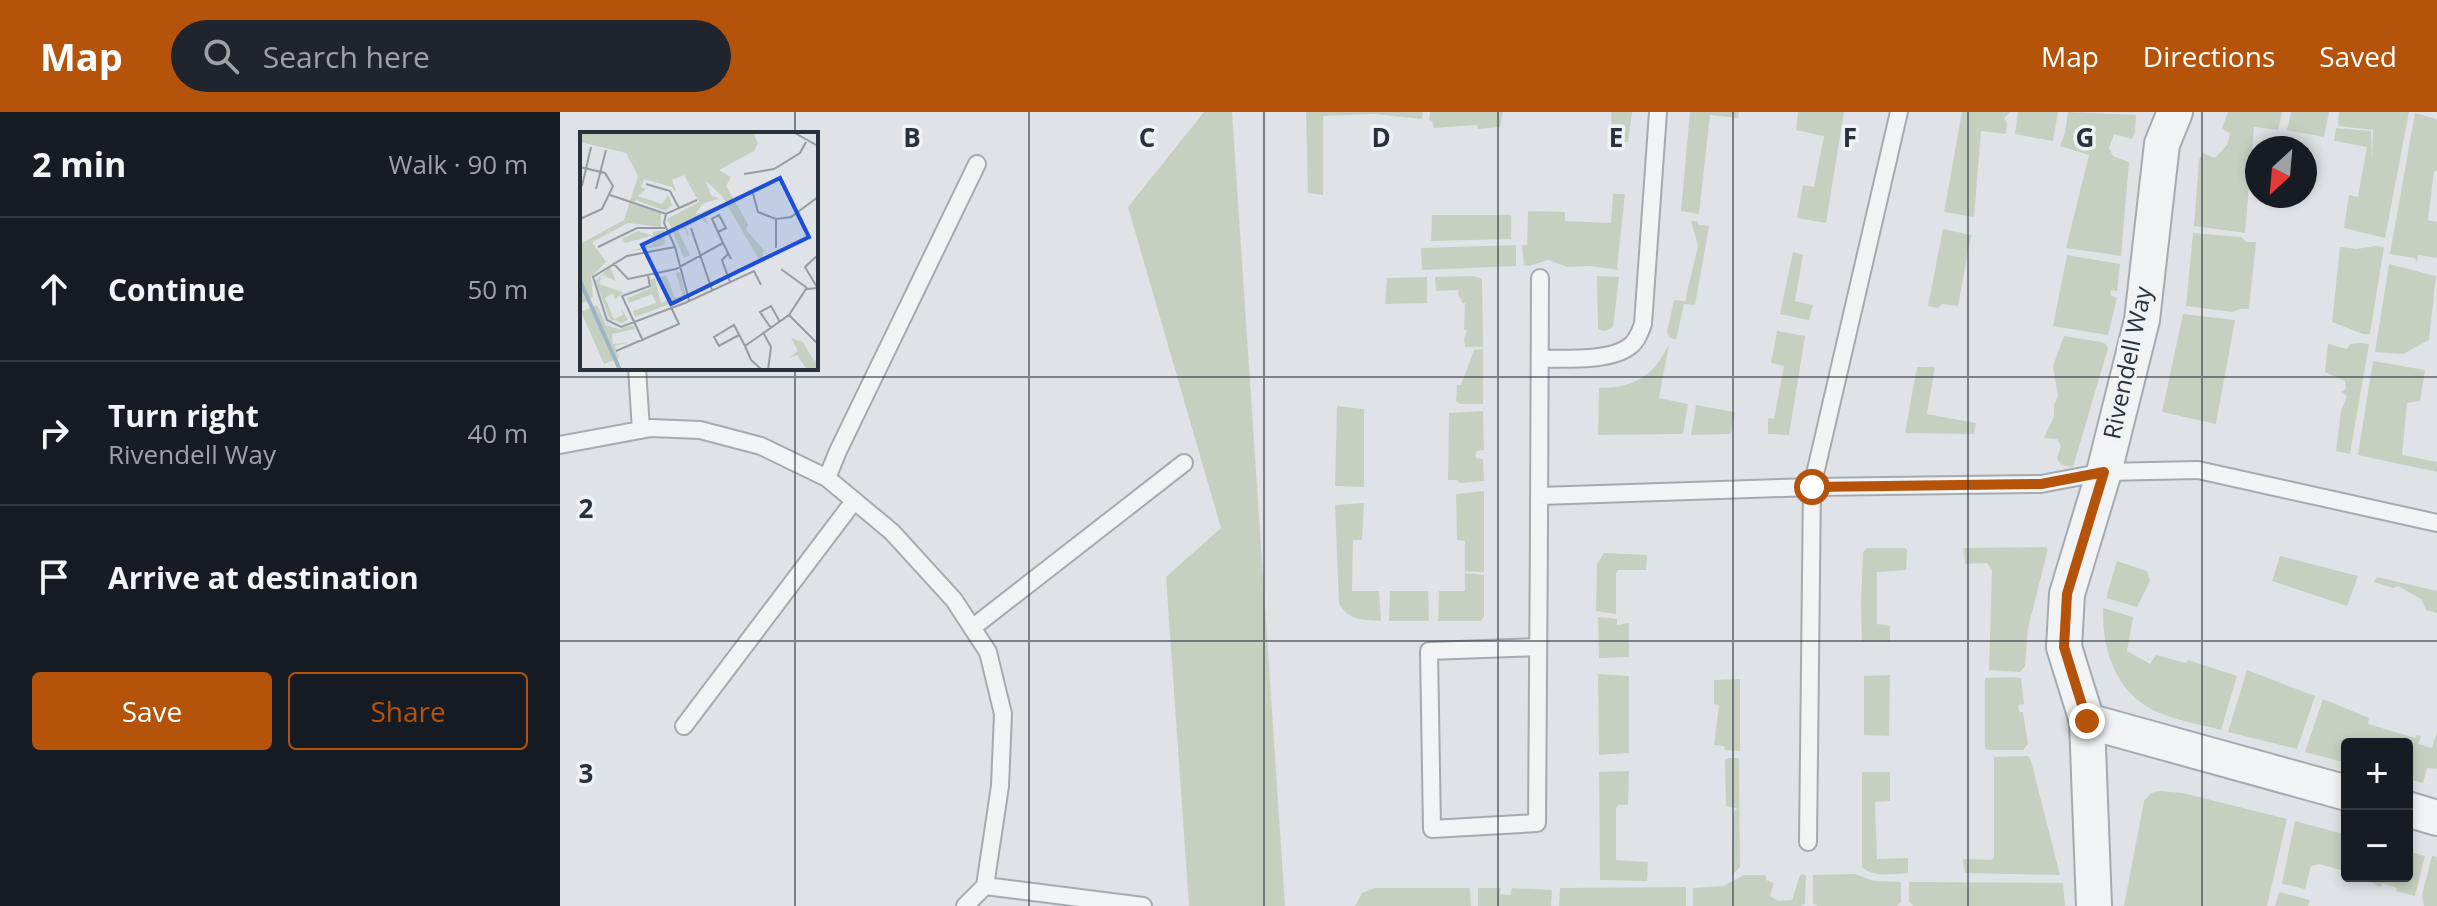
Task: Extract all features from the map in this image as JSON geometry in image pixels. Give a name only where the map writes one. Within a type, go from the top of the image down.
[{"type":"street","name":"Rivendell Way","points":[[2094,906],[2087,721],[2064,647],[2067,594],[2104,472],[2142,320],[2162,144],[2175,112]]},
{"type":"street","points":[[2087,721],[2341,791]]},
{"type":"street","points":[[2410,810],[2437,818]]},
{"type":"lane","points":[[1540,359],[1613,354],[1629,347],[1638,337],[1643,324],[1658,112]]},
{"type":"lane","points":[[1808,842],[1812,487],[1899,112]]},
{"type":"lane","points":[[827,478],[977,164]]},
{"type":"lane","points":[[1538,647],[1429,651],[1432,829],[1537,823],[1540,496],[1540,278]]},
{"type":"lane","points":[[637,370],[641,430]]},
{"type":"lane","points":[[560,445],[651,428],[700,430],[761,446],[827,478],[892,532],[954,600],[988,652],[1003,714],[1000,786],[985,886],[965,906]]},
{"type":"lane","points":[[972,628],[1184,463]]},
{"type":"lane","points":[[1540,496],[1812,487],[2041,484],[2104,472],[2198,470],[2437,523]]},
{"type":"lane","points":[[684,726],[854,501]]},
{"type":"lane","points":[[985,886],[1143,906]]},
{"type":"green space","points":[[1204,112],[1232,112],[1285,906],[1189,906],[1166,577],[1221,528],[1128,207]]},
{"type":"green space","points":[[1306,112],[1423,112],[1422,119],[1374,114],[1323,116],[1323,195],[1308,193]]},
{"type":"green space","points":[[1430,112],[1503,112],[1500,127],[1478,129],[1477,125],[1434,128],[1429,120]]},
{"type":"green space","points":[[1611,112],[1632,112],[1628,142],[1612,141]]},
{"type":"green space","points":[[1690,112],[1739,112],[1738,118],[1710,115],[1699,214],[1681,211]]},
{"type":"green space","points":[[1798,112],[1844,112],[1826,223],[1797,218],[1803,185],[1814,187],[1824,136],[1796,130]]},
{"type":"green space","points":[[1962,112],[2010,112],[2004,118],[2006,134],[1981,131],[1974,217],[1944,212]]},
{"type":"green space","points":[[2018,112],[2058,112],[2053,141],[2015,134]]},
{"type":"green space","points":[[2068,112],[2136,115],[2132,139],[2114,134],[2109,148],[2113,156],[2129,162],[2121,256],[2066,248],[2089,155],[2060,146]]},
{"type":"green space","points":[[2228,112],[2282,112],[2278,130],[2254,127],[2253,136],[2245,136],[2245,233],[2194,226],[2199,160],[2203,153],[2215,158],[2227,145],[2230,134],[2222,128]]},
{"type":"green space","points":[[2291,112],[2329,112],[2324,137],[2287,130]]},
{"type":"green space","points":[[2339,112],[2409,112],[2385,238],[2344,228],[2349,195],[2358,197],[2367,147],[2334,141],[2336,128],[2371,131],[2372,160],[2373,130],[2338,126]]},
{"type":"green space","points":[[2415,113],[2437,119],[2437,171],[2434,171],[2428,220],[2437,222],[2437,258],[2418,255],[2417,262],[2415,258],[2390,254]]},
{"type":"green space","points":[[1613,194],[1625,194],[1619,270],[1568,267],[1548,260],[1524,265],[1522,245],[1527,245],[1528,211],[1565,212],[1565,221],[1611,223]]},
{"type":"green space","points":[[1432,215],[1511,215],[1511,239],[1431,241]]},
{"type":"green space","points":[[1691,221],[1709,226],[1695,305],[1684,304],[1676,340],[1669,337],[1667,332],[1674,300],[1685,301],[1698,246]]},
{"type":"green space","points":[[1943,229],[1971,235],[1958,306],[1942,304],[1938,308],[1928,306]]},
{"type":"green space","points":[[2193,233],[2241,237],[2247,242],[2256,242],[2249,309],[2233,312],[2186,306]]},
{"type":"green space","points":[[1516,245],[1516,266],[1422,270],[1421,248]]},
{"type":"green space","points":[[2340,247],[2357,249],[2384,247],[2370,334],[2363,334],[2332,322]]},
{"type":"green space","points":[[1793,252],[1803,255],[1795,301],[1813,305],[1809,320],[1780,314]]},
{"type":"green space","points":[[2067,255],[2120,264],[2117,291],[2111,290],[2110,295],[2117,298],[2108,335],[2053,326]]},
{"type":"green space","points":[[2389,264],[2436,276],[2429,340],[2403,354],[2375,352]]},
{"type":"green space","points":[[1473,276],[1482,279],[1483,347],[1465,347],[1465,303],[1462,303],[1458,290],[1436,291],[1435,277]]},
{"type":"green space","points":[[1597,276],[1619,277],[1613,327],[1605,331],[1598,329]]},
{"type":"green space","points":[[1427,277],[1427,303],[1385,304],[1387,278]]},
{"type":"green space","points":[[2183,314],[2235,320],[2216,424],[2162,412]]},
{"type":"green space","points":[[1777,331],[1805,336],[1789,435],[1768,434],[1768,418],[1774,419],[1784,366],[1771,363]]},
{"type":"green space","points":[[2064,336],[2101,342],[2108,348],[2073,467],[2061,465],[2057,458],[2061,446],[2057,439],[2044,438],[2054,417],[2058,396],[2053,366]]},
{"type":"green space","points":[[1669,344],[1659,398],[1688,404],[1683,434],[1598,435],[1599,388],[1623,385],[1642,378],[1657,365]]},
{"type":"green space","points":[[2328,344],[2347,349],[2350,344],[2369,344],[2350,454],[2336,451],[2341,411],[2347,396],[2341,392],[2346,389],[2345,381],[2325,372]]},
{"type":"green space","points":[[1483,349],[1483,404],[1461,404],[1456,401],[1457,385],[1461,385],[1474,350]]},
{"type":"green space","points":[[2373,361],[2425,370],[2420,401],[2407,403],[2402,455],[2437,462],[2437,472],[2358,455]]},
{"type":"green space","points":[[1917,367],[1935,367],[1927,414],[1976,423],[1974,434],[1905,433]]},
{"type":"green space","points":[[1696,405],[1735,412],[1731,434],[1691,435]]},
{"type":"green space","points":[[1337,406],[1364,409],[1364,487],[1335,486]]},
{"type":"green space","points":[[1483,411],[1484,450],[1477,451],[1475,455],[1483,459],[1484,481],[1460,483],[1448,480],[1449,413]]},
{"type":"green space","points":[[1484,491],[1484,572],[1465,571],[1465,541],[1457,540],[1456,494]]},
{"type":"green space","points":[[1364,503],[1362,540],[1353,540],[1352,591],[1379,591],[1381,621],[1351,616],[1339,603],[1335,505]]},
{"type":"green space","points":[[2046,547],[2028,628],[2025,666],[2020,672],[1989,670],[1992,570],[1987,563],[1965,564],[1964,548]]},
{"type":"green space","points":[[1867,548],[1907,550],[1906,570],[1877,572],[1877,624],[1890,626],[1890,642],[1862,642],[1863,552]]},
{"type":"green space","points":[[1604,553],[1647,555],[1646,570],[1618,570],[1616,573],[1616,614],[1596,611],[1597,564]]},
{"type":"green space","points":[[2280,556],[2358,576],[2347,606],[2272,581]]},
{"type":"green space","points":[[2117,561],[2147,571],[2150,581],[2137,607],[2106,598]]},
{"type":"green space","points":[[1465,573],[1484,575],[1484,616],[1481,621],[1438,621],[1439,591],[1465,591]]},
{"type":"green space","points":[[2377,577],[2437,591],[2437,613],[2426,610],[2421,599],[2398,586],[2393,588],[2374,582]]},
{"type":"green space","points":[[1390,591],[1428,591],[1429,621],[1389,621]]},
{"type":"green space","points":[[2103,608],[2133,617],[2127,651],[2150,664],[2156,655],[2186,663],[2188,660],[2237,676],[2221,730],[2165,715],[2135,698],[2124,686],[2110,658]]},
{"type":"green space","points":[[1598,617],[1617,619],[1617,625],[1629,623],[1629,657],[1599,658]]},
{"type":"green space","points":[[2247,670],[2315,696],[2297,749],[2228,732]]},
{"type":"green space","points":[[1598,674],[1629,676],[1629,753],[1599,755]]},
{"type":"green space","points":[[1890,675],[1889,736],[1864,735],[1864,676]]},
{"type":"green space","points":[[1985,678],[2021,678],[2024,704],[2018,708],[2023,712],[2028,744],[2023,750],[1988,750],[1985,748]]},
{"type":"green space","points":[[1740,679],[1740,751],[1725,750],[1724,746],[1714,745],[1719,705],[1714,704],[1714,680]]},
{"type":"green space","points":[[2323,699],[2369,718],[2368,724],[2415,738],[2421,736],[2418,744],[2432,748],[2437,732],[2437,769],[2427,768],[2423,783],[2413,780],[2413,738],[2341,738],[2341,761],[2305,752]]},
{"type":"green space","points":[[2028,756],[2060,875],[1965,873],[1963,859],[1992,860],[1994,856],[1994,757]]},
{"type":"green space","points":[[1739,758],[1740,867],[1732,875],[1733,814],[1737,808],[1726,806],[1725,760]]},
{"type":"green space","points":[[1629,771],[1628,805],[1618,805],[1616,808],[1616,860],[1648,862],[1647,881],[1600,880],[1599,772]]},
{"type":"green space","points":[[1862,772],[1890,772],[1890,801],[1875,802],[1877,859],[1908,858],[1908,873],[1877,874],[1862,867]]},
{"type":"green space","points":[[2151,793],[2183,793],[2287,819],[2267,906],[2124,906],[2144,801]]},
{"type":"green space","points":[[2295,821],[2341,833],[2341,870],[2319,864],[2311,866],[2305,889],[2282,884]]},
{"type":"green space","points":[[2413,853],[2425,856],[2415,896],[2396,891],[2397,888],[2383,883],[2380,887],[2371,882],[2413,882]]},
{"type":"green space","points":[[2432,856],[2437,857],[2437,906],[2424,906],[2422,895]]},
{"type":"green space","points":[[1803,874],[1806,876],[1805,904],[1800,906],[1693,906],[1693,888],[1723,886],[1744,875],[1766,875],[1766,880],[1774,883],[1770,896],[1778,901],[1792,900]]},
{"type":"green space","points":[[1855,874],[1874,881],[1901,882],[1901,902],[1897,906],[1817,906],[1813,903],[1813,875]]},
{"type":"green space","points":[[1909,882],[2063,883],[2065,906],[1913,906],[1909,901]]},
{"type":"green space","points":[[1686,887],[1686,906],[1559,906],[1560,888]]},
{"type":"green space","points":[[1375,888],[1470,888],[1471,906],[1355,906],[1362,893]]},
{"type":"green space","points":[[1478,888],[1501,888],[1500,894],[1511,895],[1512,888],[1552,890],[1551,906],[1478,906]]},
{"type":"green space","points":[[2279,892],[2310,900],[2308,906],[2275,906]]},
{"type":"route","points":[[1812,487],[2041,484],[2104,472],[2067,594],[2064,647],[2087,721]]}]
